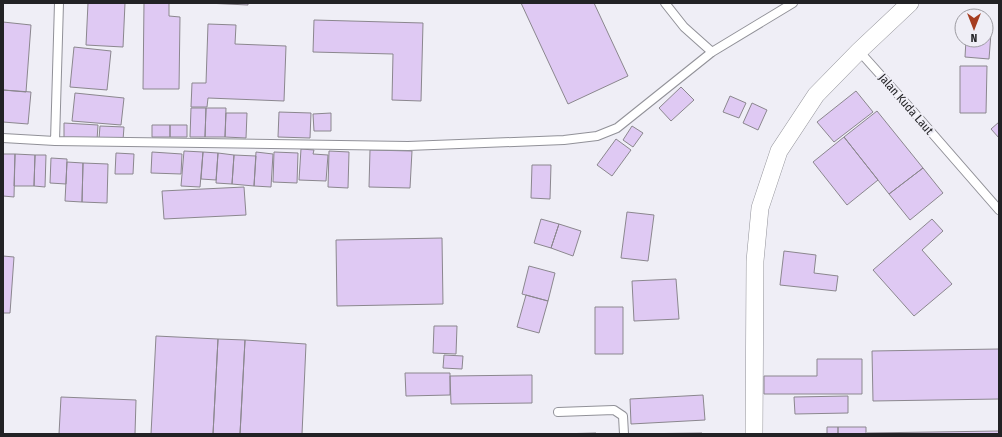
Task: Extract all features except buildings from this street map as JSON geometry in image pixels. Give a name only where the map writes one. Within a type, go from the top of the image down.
[{"type":"street","points":[[754,434],[755,261],[760,208],[778,151],[816,95],[858,51],[910,3]]},
{"type":"lane","points":[[55,141],[59,3]]},
{"type":"lane","points":[[664,3],[684,27],[712,52]]},
{"type":"lane","points":[[3,138],[55,141],[408,146],[564,140],[597,136],[617,128],[712,52],[793,3]]},
{"type":"lane","name":"Jalan Kuda Laut","points":[[858,51],[999,210]]},
{"type":"lane","points":[[558,412],[614,410],[623,416],[624,434]]}]
